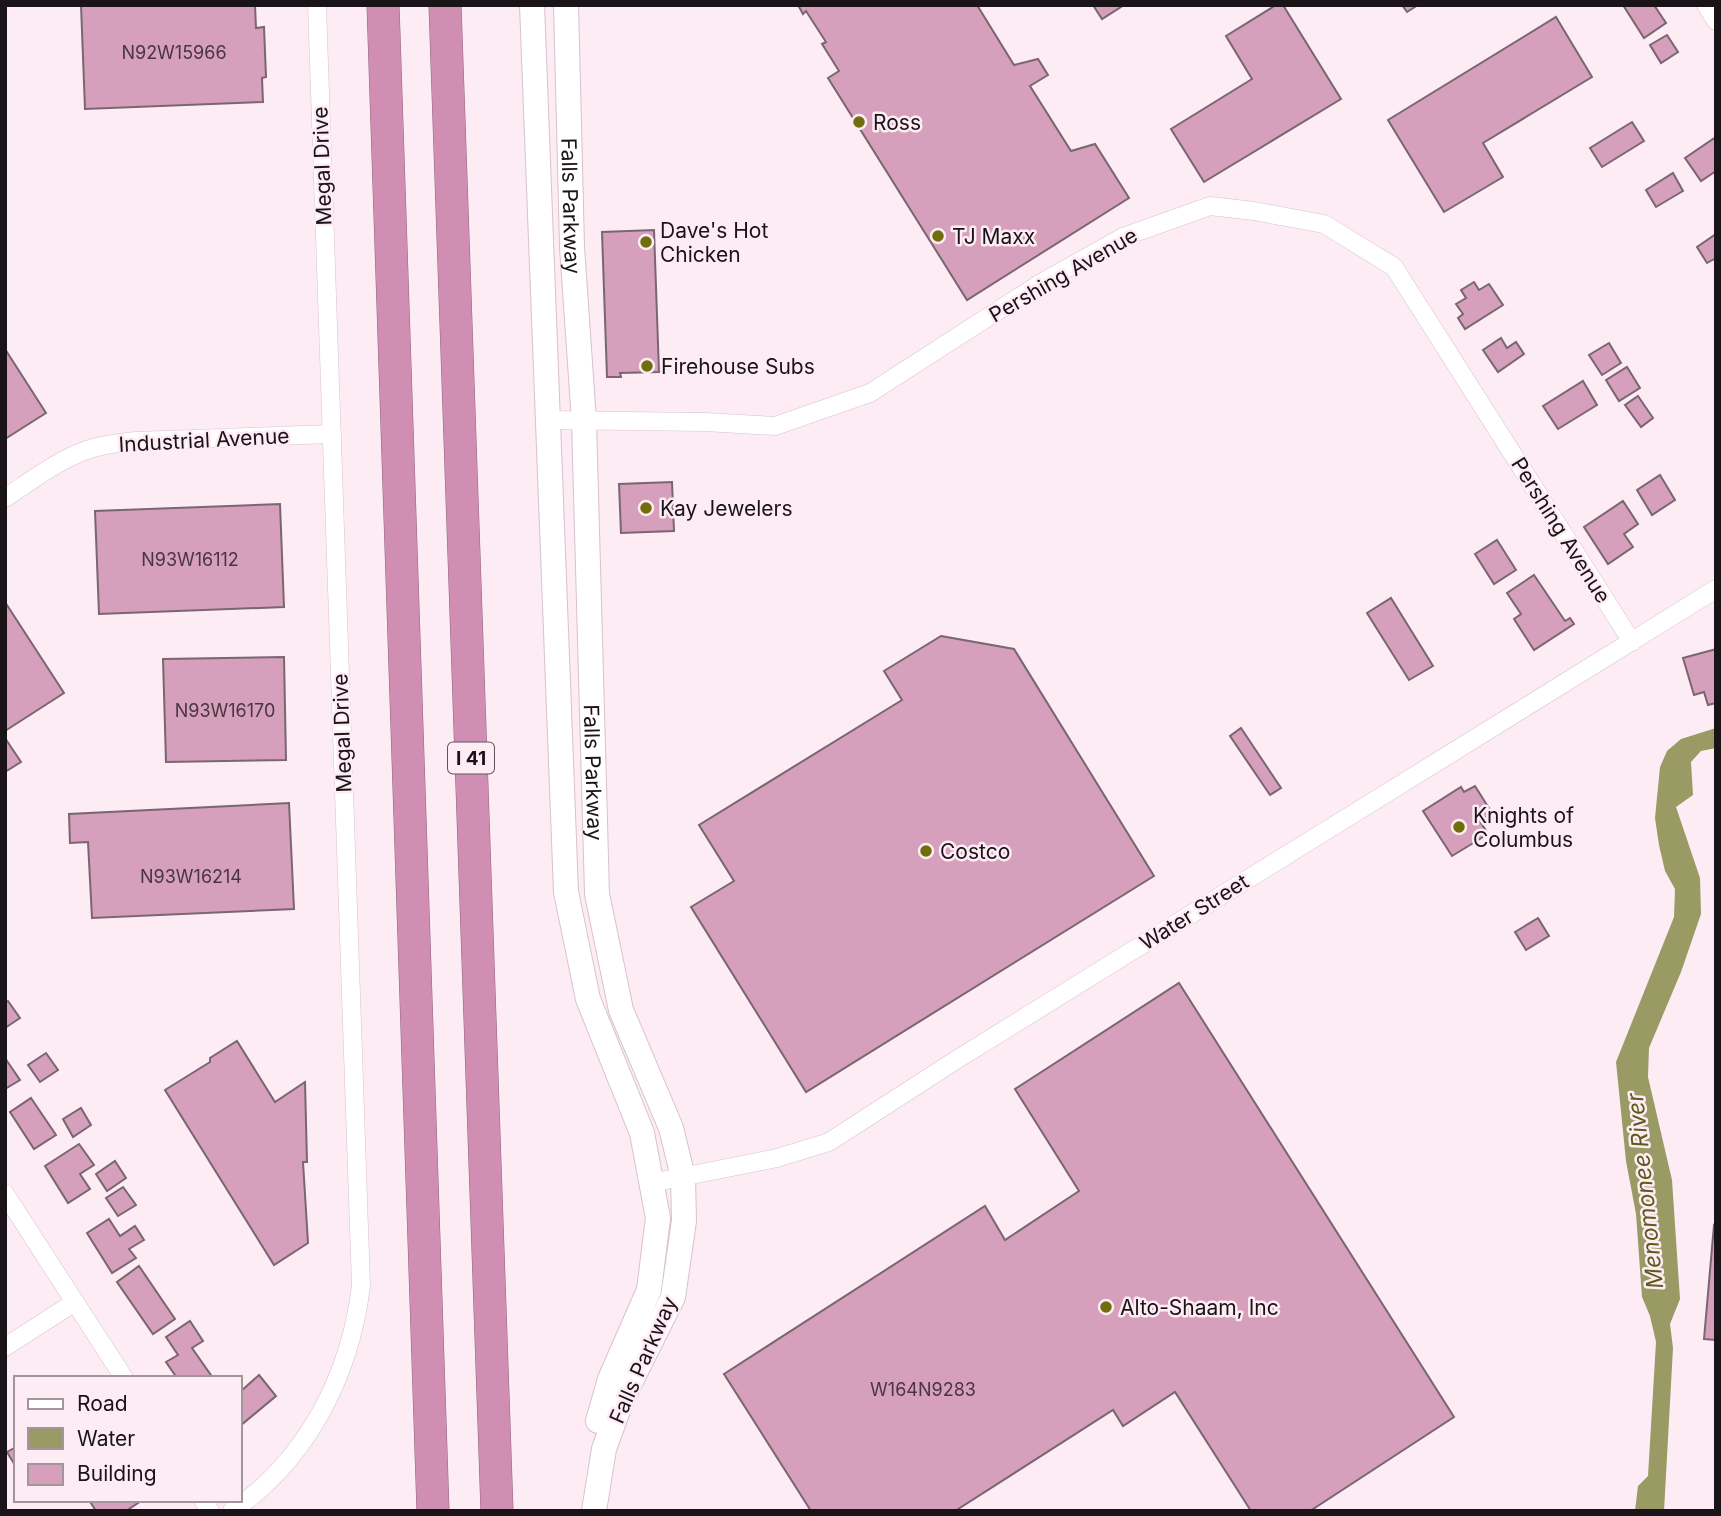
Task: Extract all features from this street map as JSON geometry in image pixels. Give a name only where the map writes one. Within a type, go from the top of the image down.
[{"type":"highway","points":[[383,5],[433,1511]]},
{"type":"highway","name":"I 41","points":[[445,5],[497,1511]]},
{"type":"street","name":"Megal Drive","points":[[232,1511],[246,1501],[299,1447],[328,1401],[343,1368],[354,1330],[360,1286],[317,5]]},
{"type":"street","name":"Falls Parkway","points":[[532,5],[566,892],[588,999],[642,1133],[658,1218],[649,1290],[610,1379],[590,1451],[580,1511]]},
{"type":"street","name":"Falls Parkway","points":[[566,5],[572,247],[584,421],[597,894],[621,1010],[671,1128],[683,1177],[684,1221],[673,1297],[622,1399],[604,1449],[594,1511]]},
{"type":"street","points":[[1706,5],[1716,21]]},
{"type":"street","name":"Pershing Avenue","points":[[549,420],[705,422],[775,426],[870,393],[1041,284],[1123,237],[1210,206],[1324,224],[1394,267],[1632,642]]},
{"type":"street","name":"Industrial Avenue","points":[[5,498],[62,461],[86,450],[109,444],[332,434]]},
{"type":"street","name":"Water Street","points":[[651,1183],[777,1158],[829,1142],[967,1053],[1716,589]]},
{"type":"street","points":[[5,1194],[123,1376]]},
{"type":"street","points":[[5,1347],[75,1302]]},
{"type":"water","name":"Menomonee River","points":[[1716,728],[1716,748],[1701,751],[1691,762],[1693,795],[1676,807],[1700,878],[1701,914],[1681,972],[1649,1048],[1648,1077],[1672,1180],[1680,1299],[1670,1324],[1673,1348],[1664,1511],[1635,1511],[1638,1486],[1648,1476],[1656,1342],[1642,1297],[1636,1214],[1626,1161],[1616,1062],[1674,917],[1675,889],[1665,871],[1655,818],[1660,767],[1667,751],[1681,739]]},
{"type":"building","points":[[81,5],[255,5],[256,28],[264,27],[266,77],[262,78],[263,102],[85,109]]},
{"type":"building","points":[[798,5],[977,5],[1014,65],[1038,59],[1048,75],[1030,86],[1071,151],[1095,144],[1129,198],[967,300],[828,78],[839,71],[822,44],[826,42],[806,11],[803,14]]},
{"type":"building","points":[[1093,5],[1124,5],[1102,19]]},
{"type":"building","points":[[1276,5],[1283,5],[1341,99],[1204,182],[1171,129],[1252,79],[1226,36]]},
{"type":"building","points":[[1402,5],[1418,5],[1407,12]]},
{"type":"building","points":[[1623,5],[1654,5],[1666,23],[1644,38]]},
{"type":"building","points":[[1556,17],[1592,77],[1483,143],[1503,177],[1444,212],[1388,120]]},
{"type":"building","points":[[1667,35],[1678,52],[1661,63],[1650,45]]},
{"type":"building","points":[[1632,122],[1644,141],[1602,167],[1590,148]]},
{"type":"building","points":[[1716,137],[1716,171],[1701,181],[1685,158]]},
{"type":"building","points":[[1673,173],[1683,191],[1656,207],[1646,190]]},
{"type":"building","points":[[654,230],[659,372],[620,373],[621,377],[607,377],[602,232]]},
{"type":"building","points":[[1716,234],[1716,258],[1707,263],[1697,247]]},
{"type":"building","points":[[1474,282],[1479,290],[1489,284],[1503,305],[1465,329],[1458,318],[1463,314],[1456,304],[1466,298],[1461,290]]},
{"type":"building","points":[[1501,338],[1507,348],[1516,342],[1524,354],[1498,372],[1483,350]]},
{"type":"building","points":[[1609,343],[1621,363],[1602,375],[1589,355]]},
{"type":"building","points":[[5,349],[46,413],[5,439]]},
{"type":"building","points":[[1627,367],[1640,388],[1619,401],[1606,380]]},
{"type":"building","points":[[1583,381],[1597,405],[1558,429],[1543,406]]},
{"type":"building","points":[[1638,396],[1653,418],[1641,427],[1625,405]]},
{"type":"building","points":[[1660,475],[1675,500],[1652,515],[1637,490]]},
{"type":"building","name":"Kay Jewelers","points":[[672,482],[674,531],[621,533],[619,484]]},
{"type":"building","points":[[1623,501],[1638,524],[1624,534],[1633,547],[1608,564],[1584,527]]},
{"type":"building","points":[[280,504],[284,607],[99,614],[95,511]]},
{"type":"building","points":[[1497,540],[1516,570],[1494,584],[1475,554]]},
{"type":"building","points":[[1534,575],[1565,621],[1570,618],[1574,624],[1534,650],[1514,619],[1521,614],[1507,593]]},
{"type":"building","points":[[1391,598],[1433,666],[1409,680],[1367,613]]},
{"type":"building","points":[[5,602],[64,693],[5,731]]},
{"type":"building","name":"Costco","points":[[941,636],[1014,649],[1154,876],[806,1092],[691,907],[734,881],[699,825],[902,700],[884,671]]},
{"type":"building","points":[[1716,649],[1716,703],[1708,705],[1704,692],[1694,695],[1683,658]]},
{"type":"building","points":[[284,657],[286,760],[166,762],[163,659]]},
{"type":"building","points":[[1241,728],[1281,788],[1270,795],[1230,736]]},
{"type":"building","points":[[5,738],[21,762],[5,772]]},
{"type":"building","name":"Knights of Columbus","points":[[1475,786],[1492,813],[1480,821],[1488,834],[1452,856],[1423,811],[1461,787],[1464,792]]},
{"type":"building","points":[[289,803],[294,909],[92,918],[88,842],[70,843],[69,814]]},
{"type":"building","points":[[1538,918],[1549,936],[1526,950],[1515,932]]},
{"type":"building","name":"Alto-Shaam, Inc","points":[[1179,983],[1454,1417],[1310,1511],[1251,1511],[1175,1392],[1123,1426],[1113,1410],[955,1511],[811,1511],[724,1374],[985,1206],[1005,1240],[1079,1191],[1015,1089]]},
{"type":"building","points":[[8,1001],[20,1018],[5,1028],[5,1003]]},
{"type":"building","points":[[237,1041],[275,1102],[305,1082],[307,1162],[303,1162],[308,1243],[274,1265],[165,1090],[210,1062],[210,1058]]},
{"type":"building","points":[[46,1053],[58,1070],[40,1082],[28,1065]]},
{"type":"building","points":[[5,1058],[20,1080],[5,1089]]},
{"type":"building","points":[[31,1098],[56,1135],[34,1149],[10,1112]]},
{"type":"building","points":[[81,1108],[91,1125],[73,1137],[63,1119]]},
{"type":"building","points":[[79,1144],[94,1165],[80,1174],[90,1189],[68,1203],[45,1166]]},
{"type":"building","points":[[115,1161],[126,1178],[107,1191],[96,1174]]},
{"type":"building","points":[[123,1187],[136,1205],[118,1216],[106,1198]]},
{"type":"building","points":[[109,1219],[120,1236],[135,1226],[144,1240],[129,1249],[136,1258],[112,1273],[87,1233]]},
{"type":"building","points":[[1714,1225],[1716,1226],[1716,1340],[1704,1339]]},
{"type":"building","points":[[139,1266],[175,1319],[153,1334],[117,1282]]},
{"type":"building","points":[[190,1321],[203,1341],[192,1348],[212,1376],[176,1376],[166,1362],[178,1355],[166,1337]]},
{"type":"building","points":[[259,1375],[276,1396],[242,1424],[242,1390]]},
{"type":"building","points":[[14,1448],[14,1464],[7,1452]]},
{"type":"building","points":[[90,1502],[140,1502],[126,1511],[96,1511]]},
{"type":"place","name":"Ross","points":[[859,122]]},
{"type":"place","name":"TJ Maxx","points":[[938,236]]},
{"type":"place","name":"Dave's Hot Chicken","points":[[646,242]]},
{"type":"place","name":"Firehouse Subs","points":[[647,366]]},
{"type":"place","name":"Kay Jewelers","points":[[646,508]]},
{"type":"place","name":"Knights of Columbus","points":[[1459,827]]},
{"type":"place","name":"Costco","points":[[926,851]]},
{"type":"place","name":"Alto-Shaam, Inc","points":[[1106,1307]]}]
